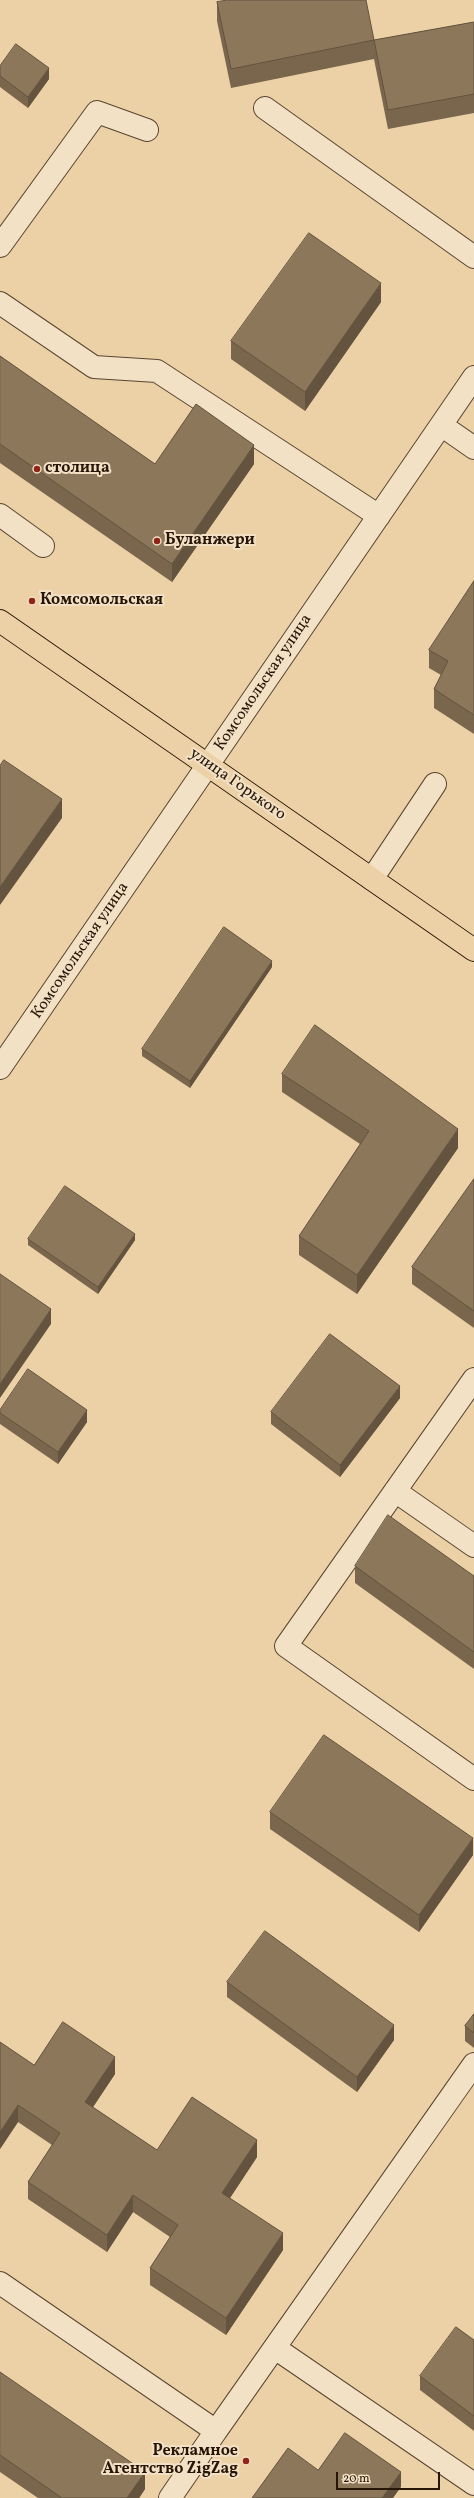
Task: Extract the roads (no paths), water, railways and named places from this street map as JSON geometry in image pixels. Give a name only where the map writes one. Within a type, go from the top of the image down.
[{"type":"main road","name":"улица Горького","points":[[0,621],[474,950]]},
{"type":"street","points":[[266,108],[474,257]]},
{"type":"street","points":[[0,246],[97,112],[147,130]]},
{"type":"street","points":[[0,303],[94,367],[157,371],[379,516]]},
{"type":"street","name":"Комсомольская улица","points":[[0,1068],[474,377]]},
{"type":"street","points":[[441,426],[474,448]]},
{"type":"street","points":[[0,515],[43,546]]},
{"type":"street","points":[[372,879],[435,784]]},
{"type":"street","points":[[474,1379],[286,1646],[474,1779]]},
{"type":"street","points":[[395,1491],[474,1546]]},
{"type":"street","points":[[170,2498],[474,2064]]},
{"type":"street","points":[[0,2283],[216,2431]]},
{"type":"street","points":[[275,2348],[474,2484]]},
{"type":"place","name":"столица","points":[[37,469]]},
{"type":"place","name":"Буланжери","points":[[157,541]]},
{"type":"place","name":"Комсомольская","points":[[32,601]]},
{"type":"place","name":"Рекламное Агентство ZigZag","points":[[246,2461]]}]
